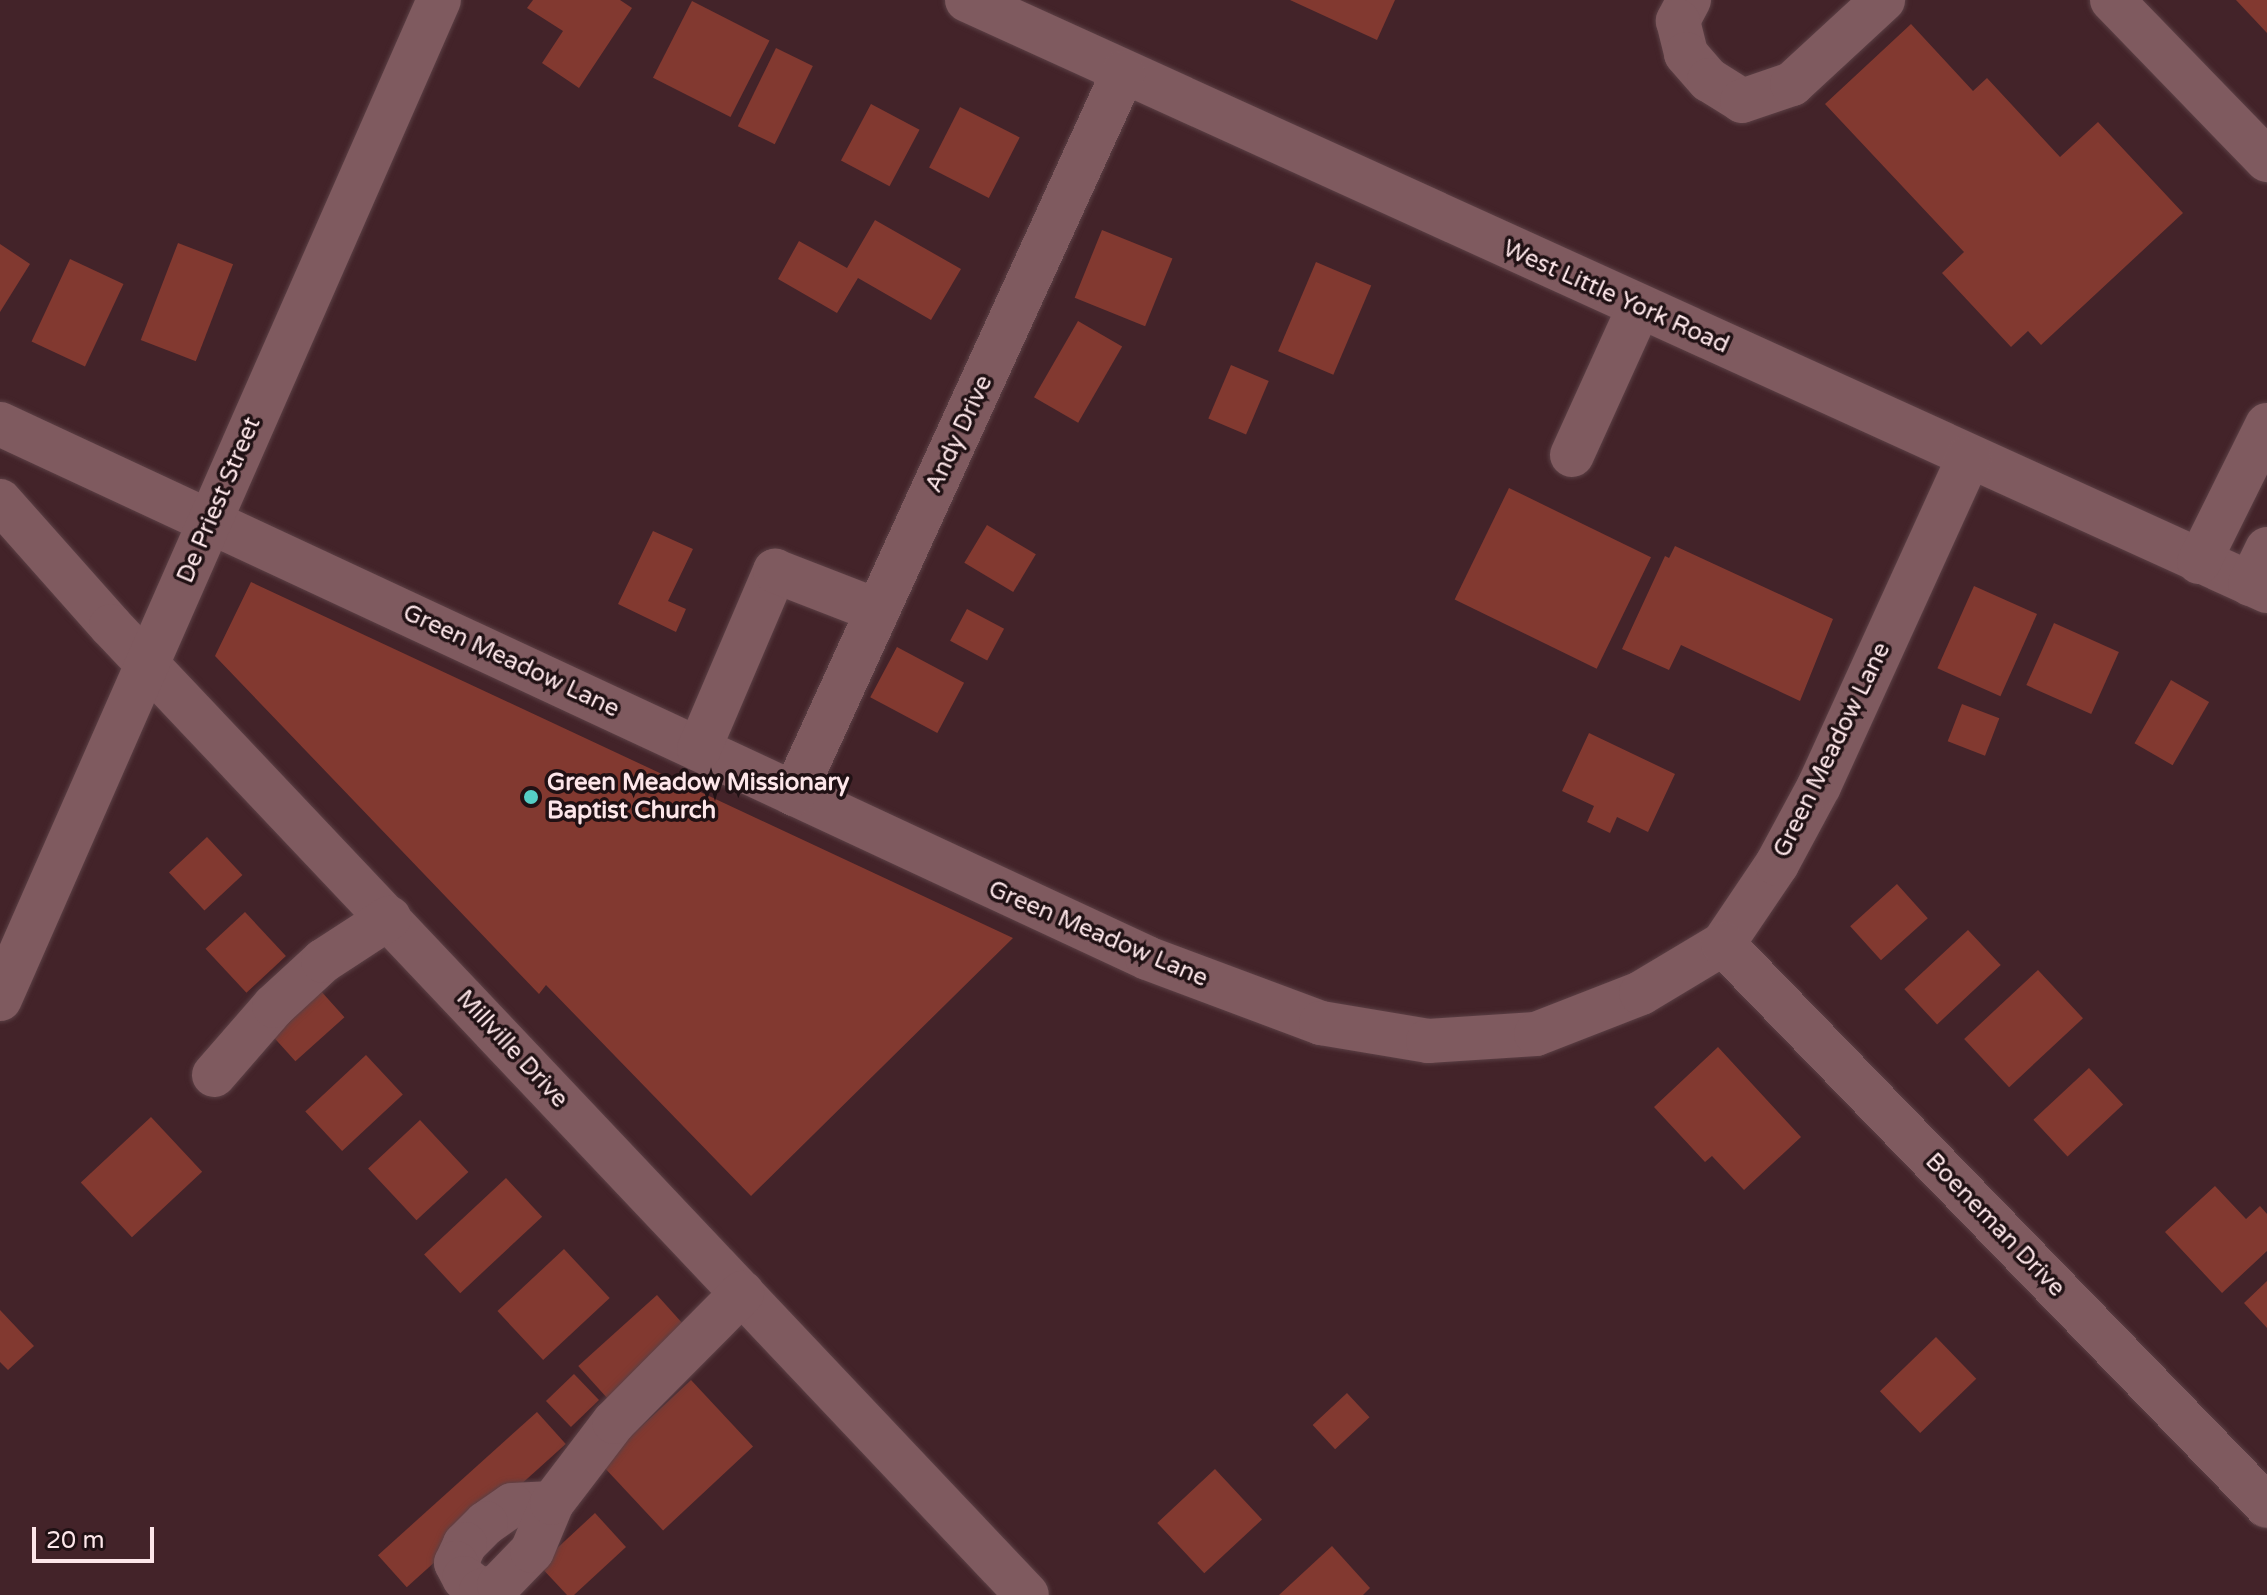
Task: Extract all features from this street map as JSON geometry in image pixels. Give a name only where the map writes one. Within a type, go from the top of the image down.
[{"type":"street","name":"De Priest Street","points":[[0,999],[439,0]]},
{"type":"street","name":"West Little York Road","points":[[967,0],[2199,562],[2261,575]]},
{"type":"street","points":[[1689,0],[1678,21],[1686,54],[1709,80],[1742,101],[1792,84],[1883,0]]},
{"type":"street","points":[[2112,0],[2267,160]]},
{"type":"street","name":"Andy Drive","points":[[794,794],[1123,73]]},
{"type":"street","points":[[1572,455],[1639,307]]},
{"type":"street","name":"Green Meadow Lane","points":[[0,424],[1147,958],[1321,1023],[1428,1041],[1536,1034],[1641,993],[1723,944],[1777,864],[1819,786],[1969,457]]},
{"type":"street","points":[[2199,562],[2267,425]]},
{"type":"street","name":"Millville Drive","points":[[0,501],[149,664],[1027,1595]]},
{"type":"street","points":[[699,749],[775,571],[878,611]]},
{"type":"street","points":[[214,1075],[274,1006],[323,961],[389,918]]},
{"type":"street","name":"Boeneman Drive","points":[[1723,944],[2267,1506]]},
{"type":"street","points":[[552,1503],[614,1422],[742,1293]]},
{"type":"building","points":[[533,0],[620,0],[632,8],[579,88],[542,63],[563,31],[527,8]]},
{"type":"building","points":[[1290,0],[1395,0],[1377,40]]},
{"type":"building","points":[[2236,0],[2267,0],[2267,33]]},
{"type":"building","points":[[692,1],[770,40],[730,117],[653,78]]},
{"type":"building","points":[[1911,24],[1973,91],[1987,78],[2060,157],[2098,122],[2183,213],[2041,345],[2028,331],[2011,347],[1942,273],[1964,252],[1825,104]]},
{"type":"building","points":[[776,48],[813,66],[775,144],[738,126]]},
{"type":"building","points":[[871,104],[920,130],[890,186],[841,161]]},
{"type":"building","points":[[960,107],[1020,137],[989,198],[929,168]]},
{"type":"building","points":[[875,220],[961,269],[931,320],[858,278],[837,313],[778,279],[799,241],[847,268]]},
{"type":"building","points":[[1102,230],[1172,258],[1145,326],[1075,298]]},
{"type":"building","points":[[178,243],[233,264],[196,361],[141,340]]},
{"type":"building","points":[[0,244],[30,264],[0,312]]},
{"type":"building","points":[[70,259],[123,284],[85,366],[32,341]]},
{"type":"building","points":[[1316,262],[1371,285],[1333,375],[1278,351]]},
{"type":"building","points":[[1078,321],[1122,347],[1078,423],[1034,397]]},
{"type":"building","points":[[1231,365],[1269,381],[1246,434],[1208,418]]},
{"type":"building","points":[[1509,488],[1651,557],[1597,669],[1455,599]]},
{"type":"building","points":[[987,525],[1036,554],[1013,592],[964,563]]},
{"type":"building","points":[[653,531],[693,549],[668,601],[686,609],[676,632],[618,604]]},
{"type":"building","points":[[1675,546],[1833,619],[1800,701],[1681,645],[1669,670],[1622,649],[1665,556],[1669,558]]},
{"type":"building","name":"Green Meadow Missionary Baptist Church","points":[[251,582],[1013,938],[751,1196],[546,985],[539,994],[215,656]]},
{"type":"building","points":[[1974,586],[2037,614],[2000,696],[1937,668]]},
{"type":"building","points":[[967,609],[1004,629],[987,661],[950,641]]},
{"type":"building","points":[[2054,623],[2119,652],[2091,714],[2026,685]]},
{"type":"building","points":[[897,647],[964,683],[937,733],[870,697]]},
{"type":"building","points":[[2171,680],[2209,702],[2173,765],[2134,743]]},
{"type":"building","points":[[1962,704],[1999,718],[1985,756],[1948,741]]},
{"type":"building","points":[[1589,733],[1675,774],[1648,832],[1617,817],[1610,833],[1587,822],[1594,806],[1562,791]]},
{"type":"building","points":[[207,837],[242,875],[204,910],[169,872]]},
{"type":"building","points":[[1897,884],[1928,918],[1881,960],[1850,926]]},
{"type":"building","points":[[245,912],[286,956],[246,993],[206,949]]},
{"type":"building","points":[[1968,930],[2001,965],[1937,1024],[1904,989]]},
{"type":"building","points":[[2038,970],[2083,1018],[2009,1087],[1964,1039]]},
{"type":"building","points":[[311,980],[344,1017],[295,1061],[262,1024]]},
{"type":"building","points":[[1718,1047],[1801,1137],[1744,1190],[1712,1156],[1705,1162],[1654,1107]]},
{"type":"building","points":[[366,1055],[403,1094],[342,1151],[305,1112]]},
{"type":"building","points":[[2089,1068],[2123,1105],[2068,1156],[2033,1120]]},
{"type":"building","points":[[151,1117],[202,1172],[132,1237],[81,1182]]},
{"type":"building","points":[[420,1120],[468,1172],[416,1220],[368,1168]]},
{"type":"building","points":[[506,1178],[542,1217],[460,1293],[424,1254]]},
{"type":"building","points":[[2215,1186],[2246,1219],[2260,1206],[2267,1214],[2267,1251],[2222,1293],[2165,1232]]},
{"type":"building","points":[[564,1249],[610,1298],[543,1360],[497,1311]]},
{"type":"building","points":[[2267,1281],[2267,1328],[2244,1303]]},
{"type":"building","points":[[657,1295],[693,1335],[614,1406],[578,1366]]},
{"type":"building","points":[[0,1310],[34,1346],[8,1370],[0,1362]]},
{"type":"building","points":[[1936,1337],[1976,1379],[1920,1433],[1880,1391]]},
{"type":"building","points":[[574,1374],[599,1400],[571,1427],[546,1401]]},
{"type":"building","points":[[691,1380],[753,1447],[663,1530],[601,1464]]},
{"type":"building","points":[[1347,1393],[1370,1417],[1335,1449],[1313,1425]]},
{"type":"building","points":[[537,1412],[566,1444],[407,1587],[378,1555]]},
{"type":"building","points":[[1215,1469],[1262,1519],[1204,1573],[1157,1523]]},
{"type":"building","points":[[595,1513],[626,1547],[574,1595],[567,1595],[539,1565]]},
{"type":"building","points":[[1332,1546],[1370,1588],[1363,1595],[1279,1595]]},
{"type":"place","name":"Green Meadow Missionary Baptist Church","points":[[531,797]]}]
